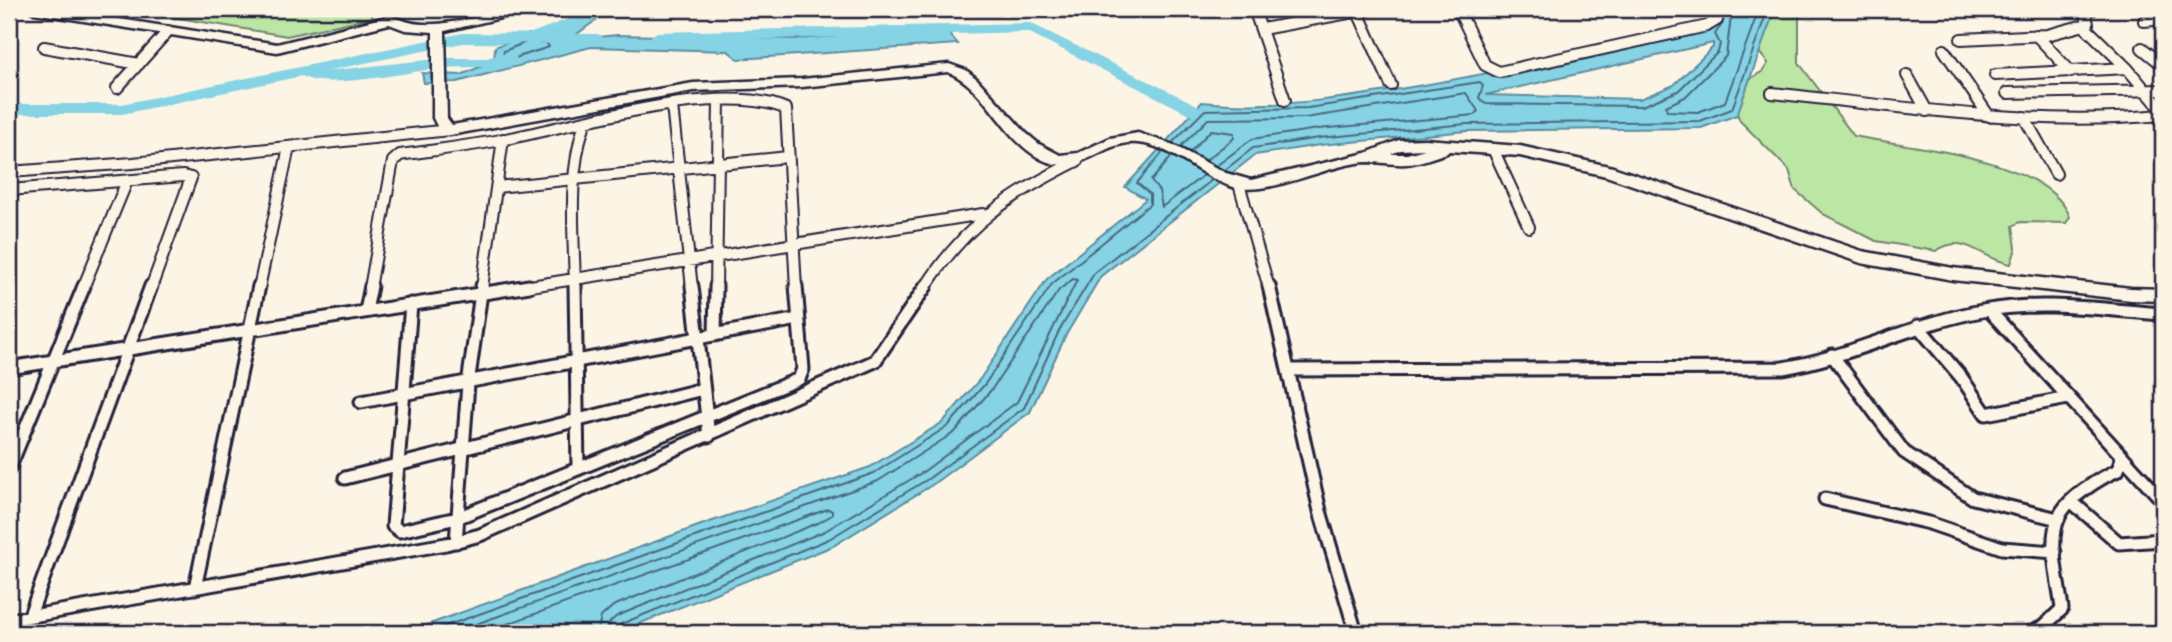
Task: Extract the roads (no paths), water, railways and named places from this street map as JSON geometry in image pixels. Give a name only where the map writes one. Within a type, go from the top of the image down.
[{"type":"street","points":[[34,9],[277,48],[299,45],[390,20]]},
{"type":"street","points":[[378,9],[390,20],[415,29],[440,31],[514,10]]},
{"type":"street","points":[[1254,9],[1285,100]]},
{"type":"street","points":[[1262,29],[1370,9]]},
{"type":"street","points":[[1458,9],[1485,65],[1499,72],[1707,26],[1717,20],[1719,9]]},
{"type":"street","points":[[2085,27],[2088,21],[2084,13],[2094,9]]},
{"type":"street","points":[[1357,10],[1391,85]]},
{"type":"street","points":[[2144,22],[2163,19]]},
{"type":"street","points":[[1961,39],[2036,35],[2085,27]]},
{"type":"street","points":[[1772,93],[1989,117],[2119,119],[2163,113],[2149,92],[2085,27]]},
{"type":"street","points":[[117,88],[169,31]]},
{"type":"street","points":[[440,31],[441,124],[450,130]]},
{"type":"street","points":[[2036,35],[2071,72]]},
{"type":"street","points":[[44,47],[139,64]]},
{"type":"street","points":[[2142,48],[2163,65]]},
{"type":"street","points":[[1944,50],[1989,117]]},
{"type":"street","points":[[9,172],[450,130],[693,87],[802,83],[949,68],[967,77],[1035,149],[1062,161],[1077,161]]},
{"type":"street","points":[[1996,75],[2127,68]]},
{"type":"street","points":[[2043,74],[2060,93]]},
{"type":"street","points":[[1907,75],[1927,111]]},
{"type":"street","points":[[2007,93],[2163,90]]},
{"type":"street","points":[[366,311],[396,157],[672,106],[719,100],[765,99],[783,105],[787,115],[792,245],[803,369],[799,379],[457,518],[410,531],[394,530],[411,304]]},
{"type":"street","points":[[716,335],[719,100]]},
{"type":"street","points":[[672,106],[687,260],[709,436]]},
{"type":"street","points":[[2024,117],[2056,174]]},
{"type":"street","points":[[579,469],[573,178],[575,153],[585,123]]},
{"type":"street","points":[[9,620],[456,542],[481,534],[709,436],[875,361],[900,328],[937,268],[983,214],[1013,192],[1130,138],[1155,144],[1236,183],[1261,185],[1369,157],[1407,159],[1448,148],[1493,149],[1553,157],[1608,171],[1861,257],[1911,268],[2131,294],[2163,295]]},
{"type":"street","points":[[456,542],[468,384],[503,139]]},
{"type":"street","points":[[195,588],[289,147]]},
{"type":"street","points":[[1493,149],[1529,227]]},
{"type":"street","points":[[497,187],[789,157]]},
{"type":"street","points":[[9,190],[183,176],[191,178],[30,615]]},
{"type":"street","points":[[9,468],[127,181]]},
{"type":"street","points":[[1236,183],[1261,252],[1320,510],[1356,633]]},
{"type":"street","points":[[9,368],[983,214]]},
{"type":"street","points":[[1290,370],[1770,368],[1799,366],[1918,327],[1989,310],[2039,305],[2163,314]]},
{"type":"street","points":[[1989,310],[2163,501]]},
{"type":"street","points":[[361,402],[402,397],[578,360],[798,319]]},
{"type":"street","points":[[1918,327],[1961,377],[1986,414],[2068,398]]},
{"type":"street","points":[[1832,355],[1903,452],[1973,498],[2058,519]]},
{"type":"street","points":[[345,478],[703,388]]},
{"type":"street","points":[[2030,633],[2043,627],[2062,609],[2055,552],[2058,519],[2095,480],[2118,470],[2122,457]]},
{"type":"street","points":[[1825,499],[1928,523],[2002,548],[2055,552]]},
{"type":"street","points":[[2072,502],[2119,543],[2163,540]]},
{"type":"water","points":[[611,9],[569,40],[617,35],[794,39],[945,29],[958,44],[738,59],[728,51],[591,47],[457,82],[424,83],[422,73],[461,75],[494,61],[495,47],[529,34],[552,36],[575,16]]},
{"type":"water","points":[[1717,9],[1775,9],[1737,115],[1701,128],[1467,131],[1320,145],[1255,155],[1101,276],[1066,335],[1030,412],[932,485],[833,546],[616,633],[405,633],[701,525],[870,467],[943,422],[980,379],[1047,279],[1146,199],[1125,187],[1202,102],[1287,103],[1372,93],[1501,71],[1715,25]],"holes":[[[1713,43],[1713,47],[1674,85],[1640,99],[1485,95]]]},
{"type":"waterway","points":[[528,39],[576,21]]},
{"type":"waterway","points":[[657,37],[1030,27],[1194,110]]},
{"type":"waterway","points":[[9,109],[122,109],[463,38],[598,39]]},
{"type":"waterway","points":[[309,75],[343,76],[445,63],[494,62],[510,57]]}]
